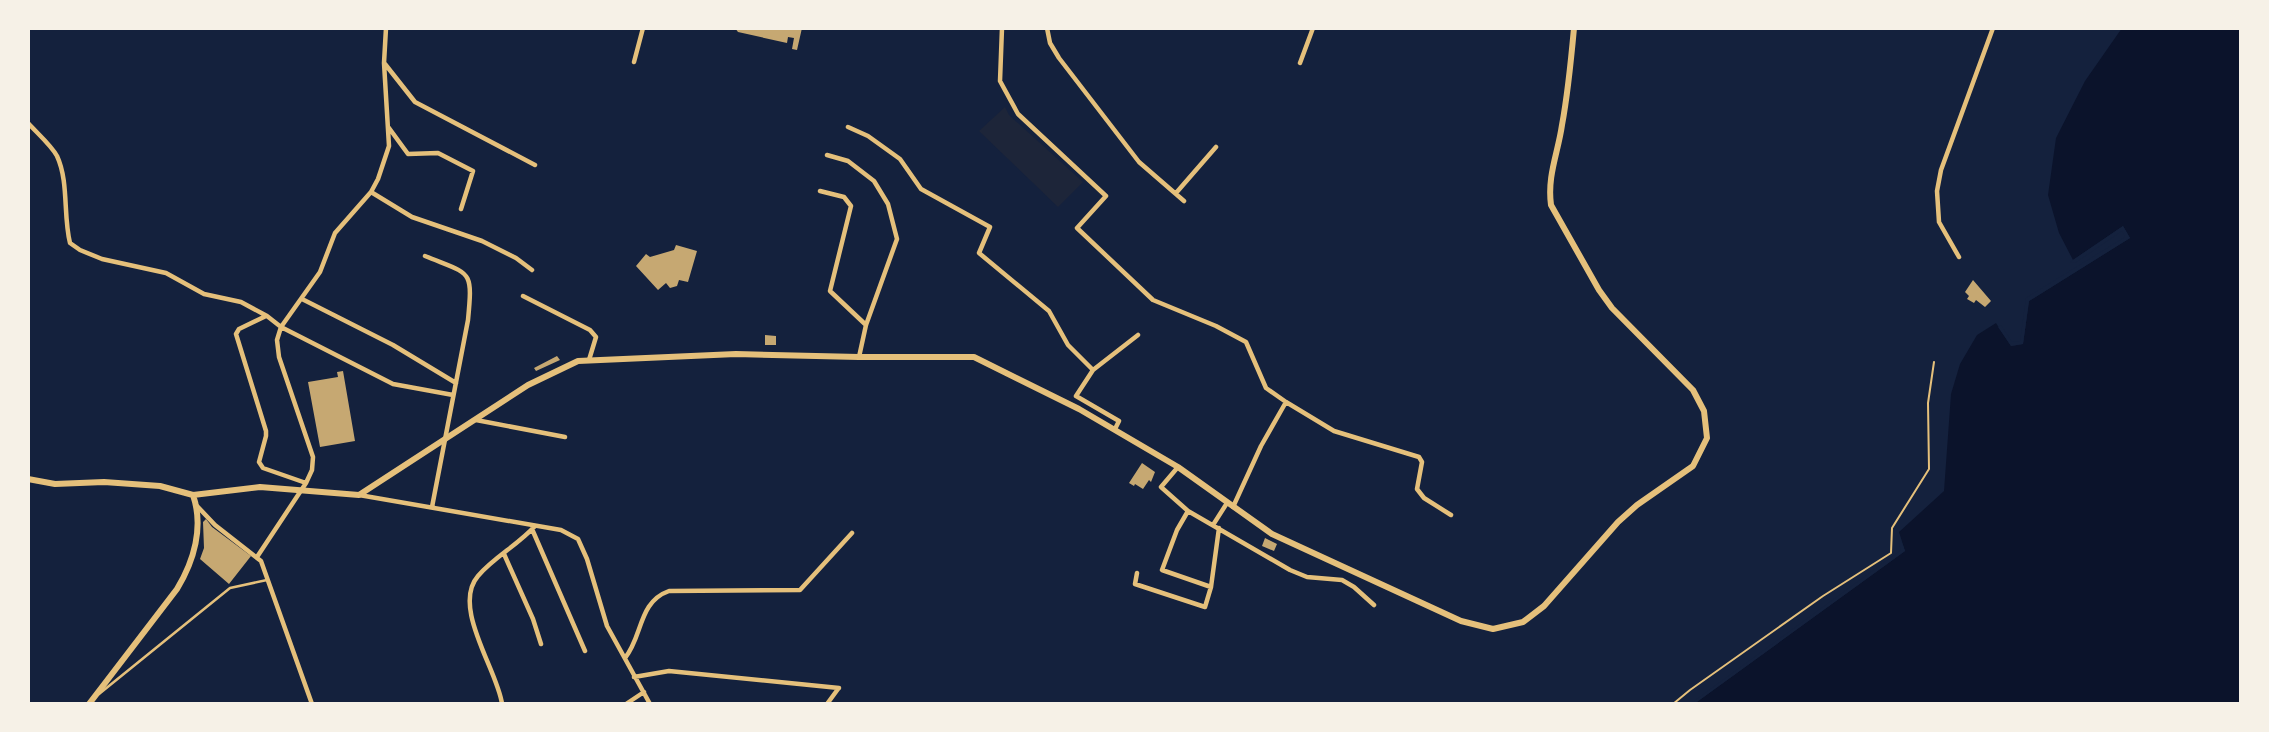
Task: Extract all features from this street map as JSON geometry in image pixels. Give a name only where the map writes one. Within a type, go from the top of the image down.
[{"type":"street","points":[[257,557],[312,470],[313,457],[279,357],[277,340],[281,327],[320,272],[335,233],[379,179],[389,146],[384,63],[386,28]]},
{"type":"street","points":[[634,62],[643,28]]},
{"type":"street","points":[[1002,28],[1000,81],[1018,114],[1106,196],[1077,228],[1153,300],[1216,326],[1246,342],[1266,388],[1334,431],[1419,457],[1422,462],[1417,489],[1424,498],[1451,515]]},
{"type":"street","points":[[1047,28],[1050,43],[1059,58],[1139,162],[1184,201]]},
{"type":"street","points":[[1300,63],[1313,28]]},
{"type":"street","points":[[359,495],[528,385],[578,361],[736,354],[974,357],[1079,409],[1178,467],[1272,534],[1461,621],[1493,629],[1522,622],[1544,606],[1618,522],[1637,505],[1693,466],[1707,438],[1704,411],[1693,390],[1612,308],[1551,205],[1551,169],[1561,135],[1574,28]]},
{"type":"street","points":[[1959,257],[1939,222],[1937,191],[1941,170],[1993,28]]},
{"type":"street","points":[[384,63],[415,102],[535,165]]},
{"type":"street","points":[[28,124],[57,155],[64,190],[65,225],[70,243],[80,250],[102,259],[166,274],[204,294],[241,302],[281,327],[393,384],[453,396]]},
{"type":"street","points":[[388,127],[408,154],[438,153],[473,171],[461,209]]},
{"type":"street","points":[[848,127],[867,136],[900,159],[921,189],[990,227],[979,253],[1049,311],[1068,345],[1093,370]]},
{"type":"street","points":[[1175,193],[1216,147]]},
{"type":"street","points":[[827,155],[848,161],[874,181],[888,204],[897,239],[866,325],[859,357]]},
{"type":"street","points":[[820,191],[844,197],[851,206],[830,291],[866,325]]},
{"type":"street","points":[[371,192],[412,217],[482,241],[516,258],[532,270]]},
{"type":"street","points":[[425,256],[462,271],[469,279],[471,292],[432,508]]},
{"type":"street","points":[[523,296],[590,330],[596,337],[589,360]]},
{"type":"street","points":[[302,299],[393,345],[456,383]]},
{"type":"street","points":[[267,316],[239,329],[236,334],[266,431],[259,462],[263,468],[306,483]]},
{"type":"street","points":[[1114,430],[1119,421],[1076,396],[1093,370],[1138,335]]},
{"type":"street","points":[[1213,524],[1230,505],[1286,401]]},
{"type":"street","points":[[474,420],[565,437]]},
{"type":"street","points":[[1178,467],[1161,487],[1188,511],[1290,570],[1307,576],[1342,580],[1374,605]]},
{"type":"street","points":[[28,479],[55,484],[104,482],[160,486],[193,495],[260,487],[313,490],[359,495],[561,530],[578,538],[607,626],[650,704]]},
{"type":"street","points":[[89,704],[188,571],[195,554],[197,506],[193,495]]},
{"type":"street","points":[[197,506],[215,525],[261,561],[312,704]]},
{"type":"street","points":[[1188,511],[1177,530],[1162,570],[1211,587]]},
{"type":"street","points":[[502,704],[501,694],[475,630],[471,607],[472,586],[476,578],[534,527]]},
{"type":"street","points":[[534,527],[585,651]]},
{"type":"street","points":[[1137,573],[1135,584],[1205,607],[1211,587],[1219,528]]},
{"type":"street","points":[[625,658],[631,651],[645,611],[660,594],[669,591],[800,590],[852,533]]},
{"type":"street","points":[[504,554],[533,619],[541,644]]},
{"type":"street","points":[[634,677],[669,671],[839,688],[827,704]]},
{"type":"street","points":[[626,704],[644,692]]},
{"type":"lane","points":[[95,696],[230,588],[267,579]]},
{"type":"path","points":[[1673,704],[1823,596],[1891,553],[1892,528],[1929,469],[1928,403],[1934,362]]},
{"type":"shaded area","points":[[2122,28],[2241,28],[2241,704],[1694,704],[1905,551],[1899,532],[1944,491],[1951,394],[1960,364],[1977,335],[1996,323],[2011,346],[2023,344],[2029,301],[2130,238],[2123,226],[2073,260],[2059,233],[2048,195],[2056,138],[2085,81]]},
{"type":"shaded area","points":[[1005,107],[1009,115],[1083,182],[1058,207],[979,131]]},
{"type":"pier","points":[[2123,226],[2130,238],[2029,301],[2023,344],[2011,346],[1998,327],[2001,325],[2012,342],[2020,341],[2026,298],[2125,237],[2122,231],[2075,263],[2070,262]]},
{"type":"pier","points":[[1901,540],[1905,551],[1694,704],[1690,704],[1901,550]]},
{"type":"building","points":[[735,28],[802,28],[797,50],[792,49],[794,38],[788,37],[787,43],[738,32]]},
{"type":"building","points":[[676,245],[697,251],[688,282],[679,280],[677,286],[670,288],[666,283],[658,290],[636,266],[646,254],[650,257],[674,250]]},
{"type":"building","points":[[1973,280],[1991,301],[1985,307],[1976,300],[1974,303],[1967,299],[1969,296],[1965,292]]},
{"type":"building","points":[[765,335],[776,336],[776,345],[765,345]]},
{"type":"building","points":[[557,356],[560,360],[536,371],[534,368]]},
{"type":"building","points":[[343,371],[355,441],[320,447],[308,382],[338,377],[337,372]]},
{"type":"building","points":[[1142,463],[1155,472],[1151,482],[1149,480],[1143,489],[1129,483]]},
{"type":"building","points":[[206,519],[212,527],[251,556],[229,584],[200,559],[204,548],[203,522]]},
{"type":"building","points":[[1265,538],[1277,544],[1274,551],[1262,546]]}]
